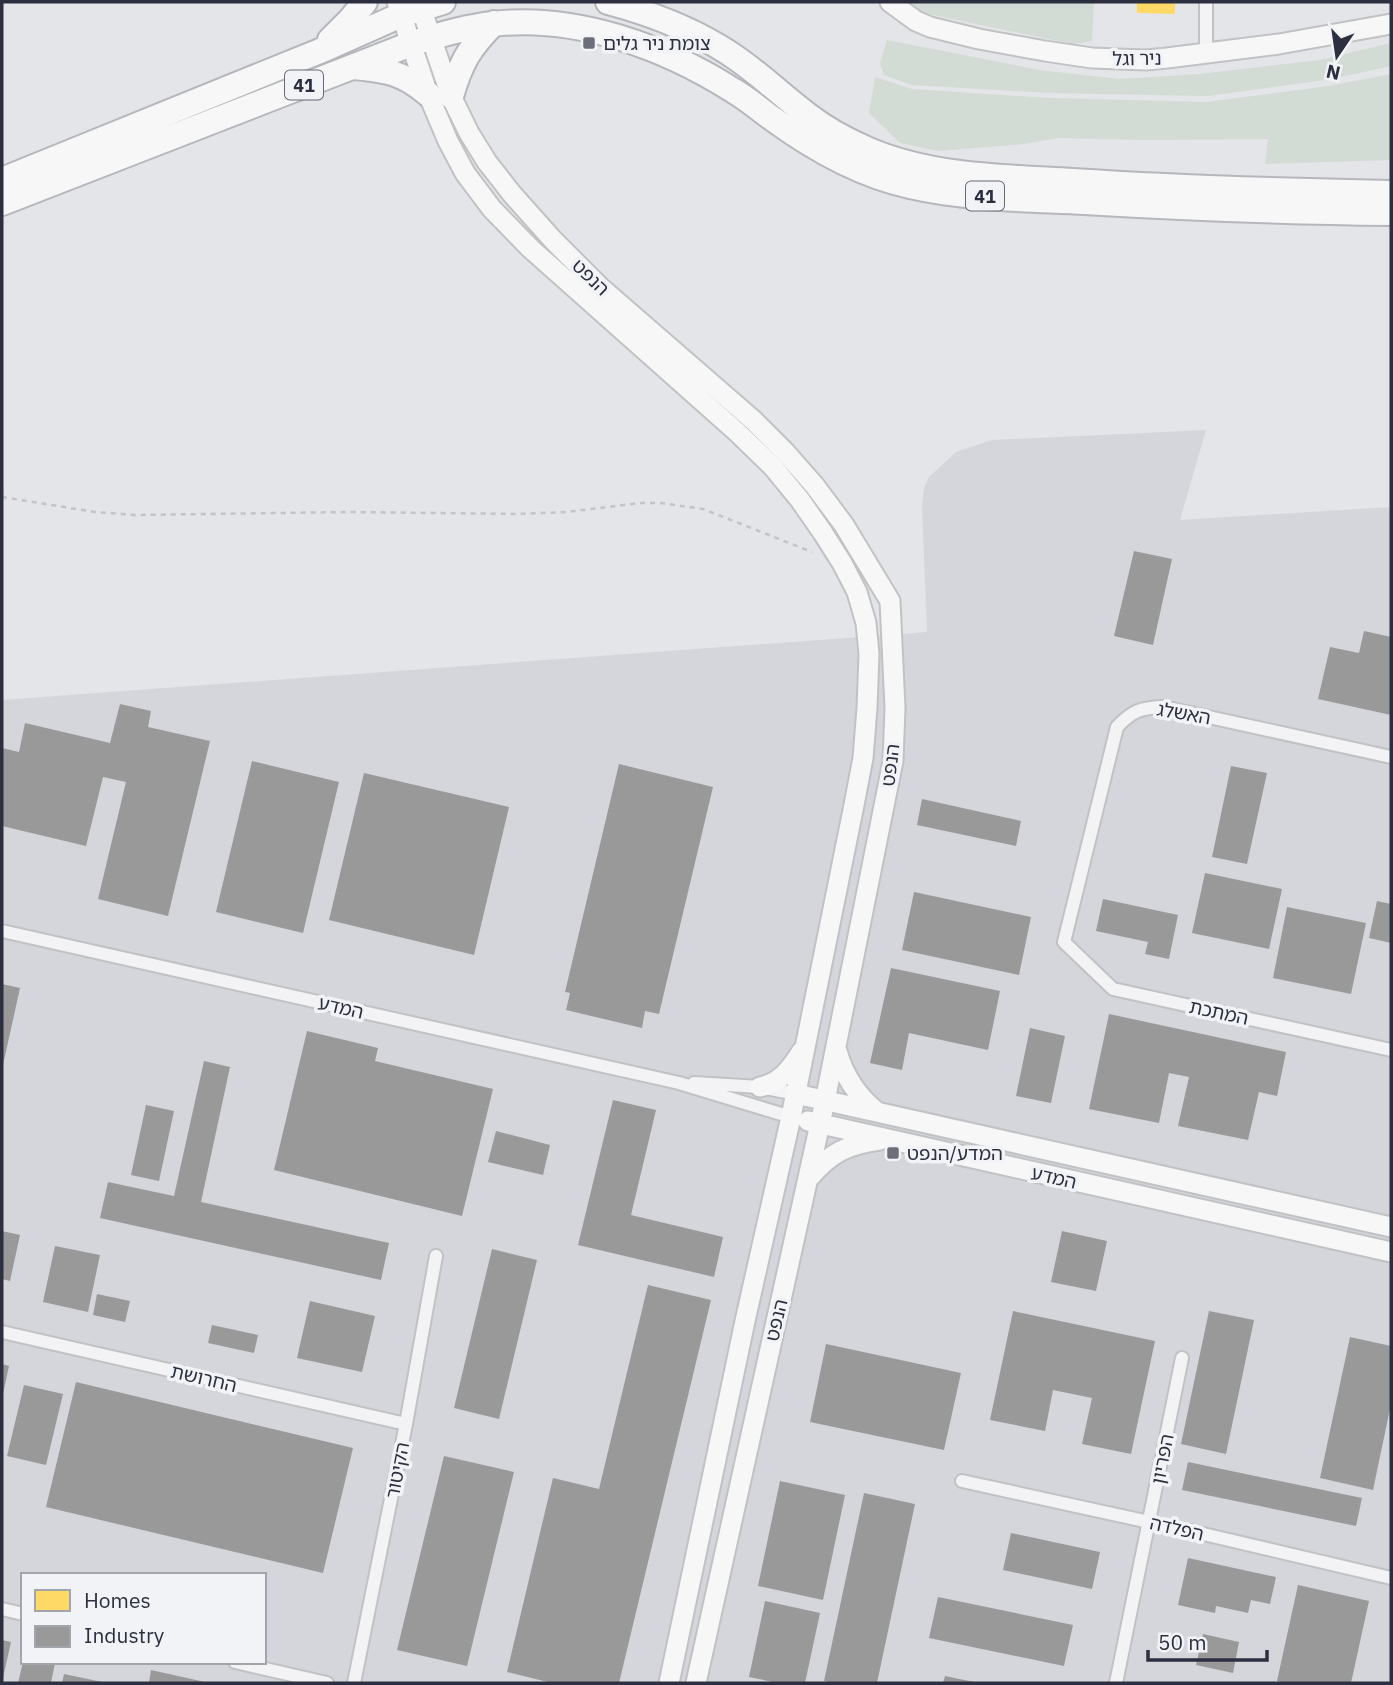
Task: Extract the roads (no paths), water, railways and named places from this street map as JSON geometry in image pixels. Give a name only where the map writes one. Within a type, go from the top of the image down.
[{"type":"highway","points":[[320,51],[365,2]]},
{"type":"highway","name":"41","points":[[608,2],[660,18],[700,37],[738,59],[811,118],[845,139],[871,151],[918,166],[965,174],[1177,188],[1391,193]]},
{"type":"highway","name":"41","points":[[2,180],[320,51],[416,6]]},
{"type":"highway","name":"41","points":[[2,203],[422,40],[494,23],[516,22],[552,24],[616,36],[681,61],[736,92],[811,145],[879,178],[911,187],[967,195],[1192,208],[1391,213]]},
{"type":"highway","points":[[350,67],[380,69],[402,76],[440,95],[457,75],[478,39],[494,23]]},
{"type":"street","name":"ניר וגל","points":[[890,2],[916,21],[930,27],[979,39],[1092,58],[1146,60],[1307,40],[1391,24]]},
{"type":"street","points":[[1206,2],[1206,53]]},
{"type":"street","name":"הנפט","points":[[416,6],[422,40],[440,95],[448,141],[465,173],[492,209],[531,249],[773,467],[816,522],[842,564],[857,592],[866,622],[869,654],[863,758],[796,1094],[742,1334],[669,1683]]},
{"type":"street","name":"הנפט","points":[[440,95],[470,133],[487,162],[553,240],[601,288],[753,420],[786,453],[844,525],[890,601],[895,708],[893,761],[825,1101],[696,1683]]},
{"type":"street","name":"האשלג","points":[[1065,942],[1117,727],[1128,716],[1142,708],[1163,707],[1391,757]]},
{"type":"street","name":"המדע","points":[[2,931],[679,1083],[820,1124],[1391,1252]]},
{"type":"street","name":"המתכת","points":[[1065,942],[1112,989],[1391,1050]]},
{"type":"street","points":[[760,1087],[769,1085],[785,1074],[806,1044]]},
{"type":"street","points":[[836,1048],[852,1086],[878,1113]]},
{"type":"street","name":"המדע","points":[[679,1083],[730,1084],[796,1094],[1391,1227]]},
{"type":"street","points":[[807,1181],[837,1152],[885,1139]]},
{"type":"street","name":"הקיטור","points":[[354,1683],[407,1423],[436,1256]]},
{"type":"street","name":"החרושת","points":[[2,1332],[407,1423]]},
{"type":"street","name":"הפריון","points":[[1116,1683],[1182,1358]]},
{"type":"street","name":"הפלדה","points":[[962,1481],[1391,1578]]},
{"type":"street","points":[[2,1609],[21,1614]]},
{"type":"street","points":[[244,1664],[327,1683]]},
{"type":"place","name":"צומת ניר גלים","points":[[589,43]]},
{"type":"place","name":"המדע/הנפט","points":[[893,1153]]}]
